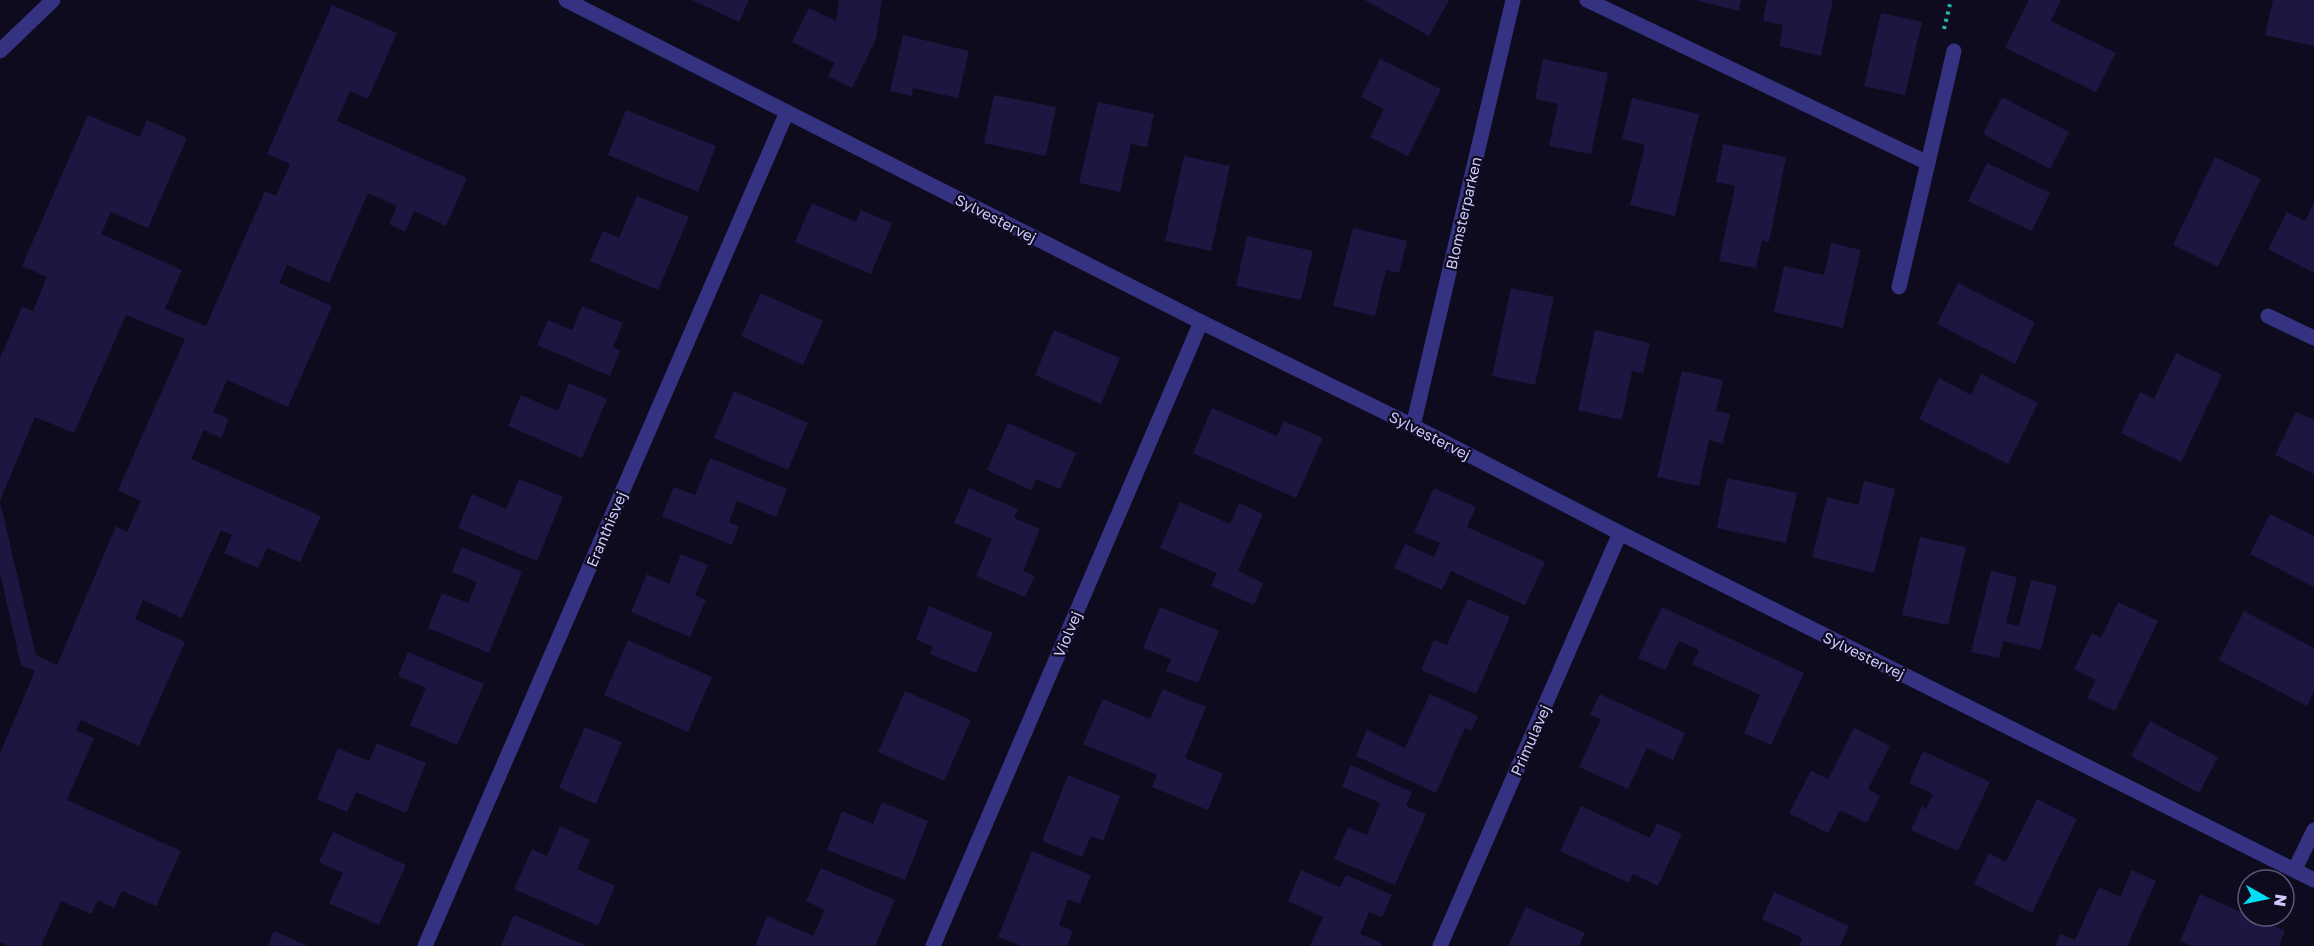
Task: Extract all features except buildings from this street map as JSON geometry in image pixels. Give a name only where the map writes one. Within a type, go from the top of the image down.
[{"type":"street","points":[[0,51],[53,0]]},
{"type":"street","name":"Sylvestervej","points":[[566,0],[1201,322],[1413,426],[1620,533],[2293,868]]},
{"type":"street","name":"Blomsterparken","points":[[1413,426],[1513,0]]},
{"type":"street","points":[[1587,0],[1928,163]]},
{"type":"street","points":[[1899,287],[1954,51]]},
{"type":"street","name":"Eranthisvej","points":[[425,946],[787,112]]},
{"type":"street","points":[[2268,316],[2314,338]]},
{"type":"street","name":"Violvej","points":[[933,946],[1201,322]]},
{"type":"street","name":"Primulavej","points":[[1440,946],[1620,533]]},
{"type":"street","points":[[2295,868],[2314,830]]},
{"type":"street","name":"Sylvestervej","points":[[2296,870],[2314,880]]}]
